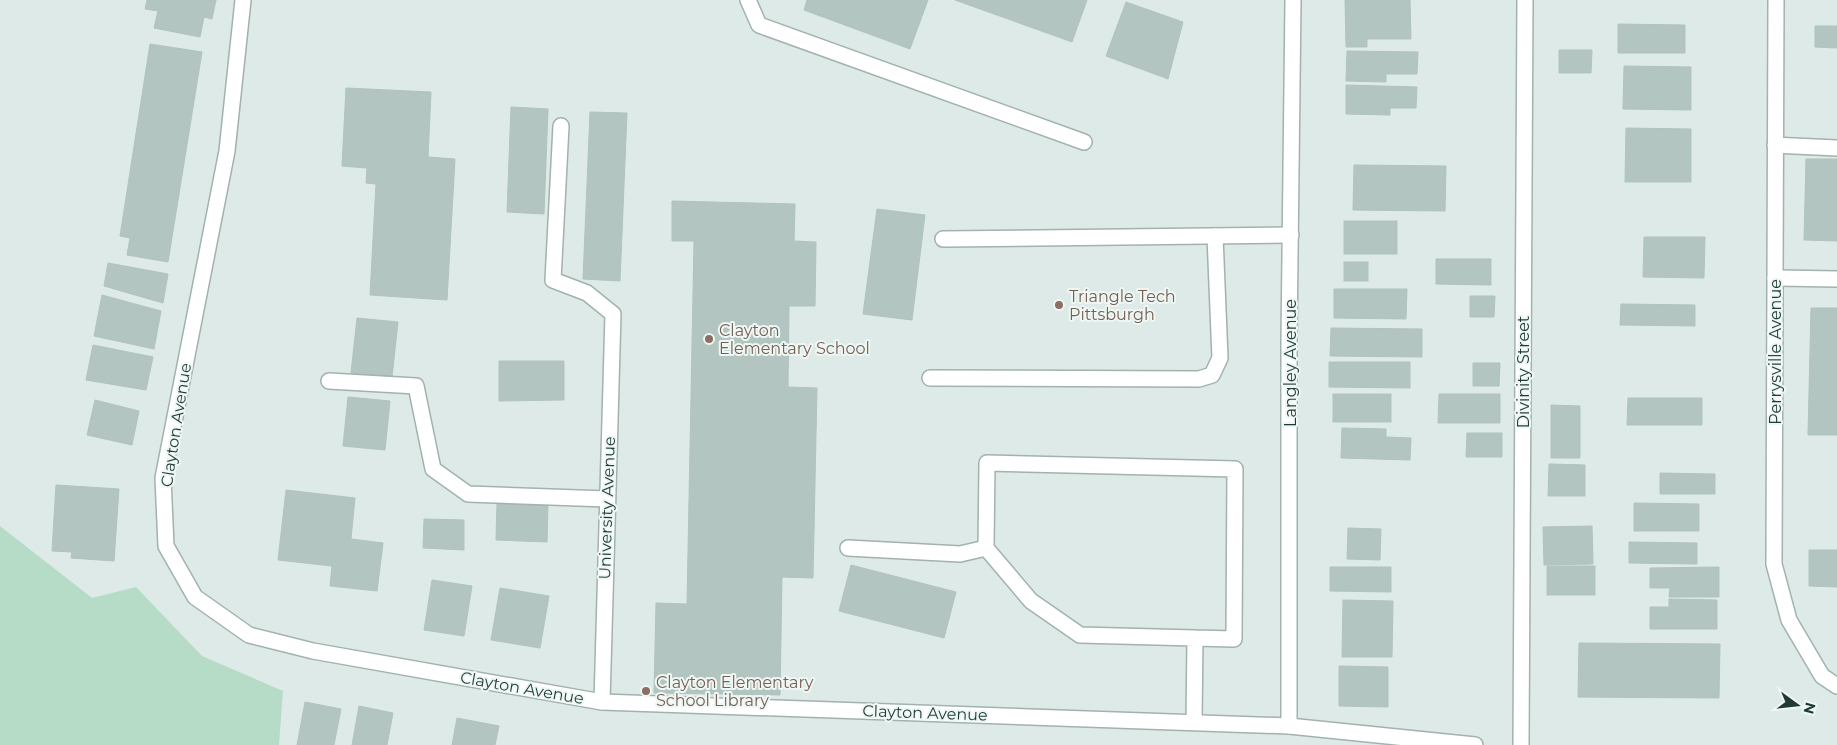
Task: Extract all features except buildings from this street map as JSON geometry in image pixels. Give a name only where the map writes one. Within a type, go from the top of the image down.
[{"type":"street","name":"Clayton Avenue","points":[[243,0],[227,151],[164,478],[166,546],[194,597],[249,635],[313,651],[602,702],[1289,726],[1475,745]]},
{"type":"street","points":[[748,0],[759,25],[1084,142]]},
{"type":"street","name":"Langley Avenue","points":[[1289,726],[1294,0]]},
{"type":"street","name":"Divinity Street","points":[[1521,745],[1525,0]]},
{"type":"street","name":"Perrysville Avenue","points":[[1776,0],[1774,564],[1789,620],[1822,676],[1837,686]]},
{"type":"street","name":"University Avenue","points":[[562,126],[553,280],[587,293],[613,314],[602,702]]},
{"type":"street","points":[[1775,145],[1837,148]]},
{"type":"street","points":[[943,239],[1291,234]]},
{"type":"street","points":[[930,378],[1199,379],[1212,375],[1220,358],[1215,236]]},
{"type":"street","points":[[1775,278],[1837,279]]},
{"type":"street","points":[[330,381],[416,386],[433,469],[468,494],[607,499]]},
{"type":"street","points":[[987,463],[1235,468],[1234,639],[1195,638],[1080,635],[1031,602],[986,548],[987,463]]},
{"type":"street","points":[[848,548],[960,554],[986,548]]},
{"type":"street","points":[[1194,722],[1195,638]]},
{"type":"green space","points":[[0,526],[92,598],[136,587],[202,656],[283,691],[279,745],[0,745]]},
{"type":"place","name":"Triangle Tech Pittsburgh","points":[[1059,305]]},
{"type":"place","name":"Clayton Elementary School","points":[[709,339]]},
{"type":"place","name":"Clayton Elementary School Library","points":[[646,691]]}]
